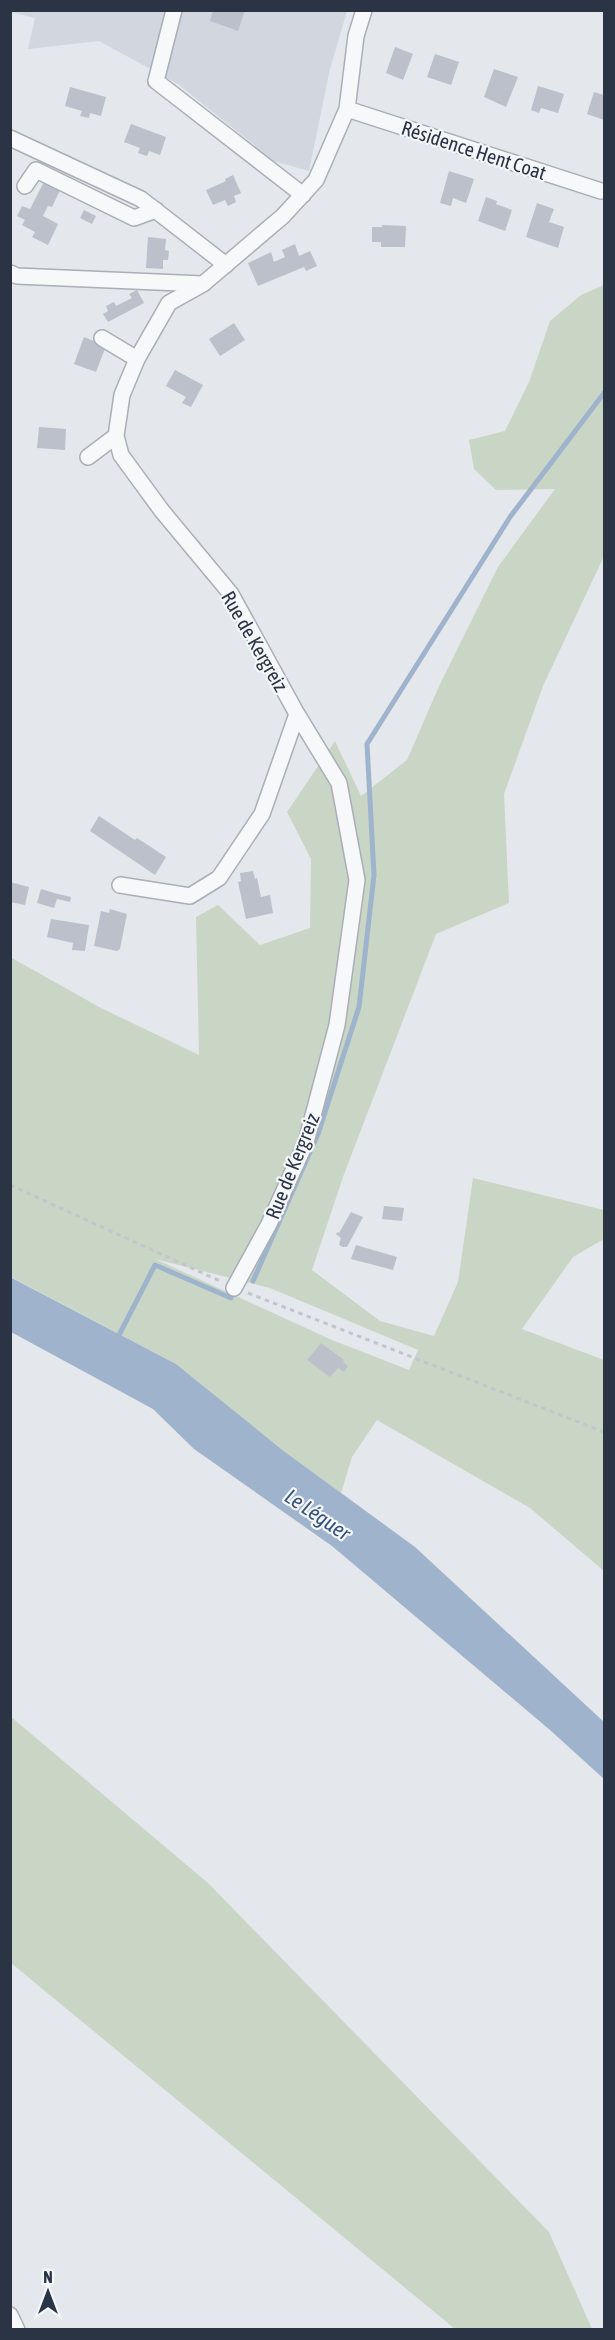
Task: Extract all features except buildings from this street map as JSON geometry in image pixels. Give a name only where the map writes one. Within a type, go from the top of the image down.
[{"type":"street","points":[[174,10],[156,81],[303,195]]},
{"type":"street","points":[[88,457],[116,436],[122,395],[137,359],[169,303],[203,284],[226,265],[283,216],[316,180],[347,109],[356,36],[364,10]]},
{"type":"street","name":"Résidence Hent Coat","points":[[347,109],[601,191]]},
{"type":"street","points":[[10,138],[141,199],[226,265]]},
{"type":"street","points":[[26,186],[36,170],[134,218],[156,210]]},
{"type":"street","points":[[13,276],[203,284]]},
{"type":"street","points":[[102,339],[137,359]]},
{"type":"street","name":"Rue de Kergreiz","points":[[116,436],[121,455],[162,512],[231,594],[297,714],[339,783],[357,880],[337,1025],[306,1142],[269,1224],[234,1288]]},
{"type":"street","points":[[120,885],[190,896],[219,878],[262,814],[297,714]]},
{"type":"street","points":[[10,2315],[17,2330]]},
{"type":"path","points":[[10,1185],[234,1288],[604,1432]]},
{"type":"shaded area","points":[[11,10],[347,11],[330,69],[309,171],[274,161],[178,84],[99,41],[28,49],[35,18],[11,12]]},
{"type":"green space","points":[[604,285],[604,556],[543,686],[504,794],[509,903],[436,934],[343,1177],[312,1270],[380,1321],[434,1336],[458,1282],[473,1178],[604,1210],[604,1239],[573,1257],[522,1329],[604,1360],[604,1571],[530,1508],[377,1420],[352,1457],[341,1493],[285,1452],[176,1364],[11,1277],[10,957],[101,1008],[199,1055],[196,917],[218,905],[260,945],[310,928],[311,859],[287,812],[335,741],[361,796],[407,760],[440,684],[498,567],[555,489],[496,490],[474,469],[469,440],[505,431],[529,382],[550,321],[581,295]],"holes":[[[155,1259],[270,1288],[418,1350],[409,1370],[332,1340]]]},
{"type":"green space","points":[[10,1716],[208,1883],[549,2232],[592,2329],[455,2329],[11,1963]]},
{"type":"water","name":"Le Léguer","points":[[10,1277],[176,1364],[285,1452],[415,1547],[604,1722],[604,1779],[550,1730],[332,1546],[194,1449],[153,1409],[11,1332]]},
{"type":"waterway","points":[[253,1281],[318,1134],[359,1007],[374,875],[367,744],[510,517],[604,393]]},
{"type":"waterway","points":[[117,1339],[155,1265],[231,1298]]}]
